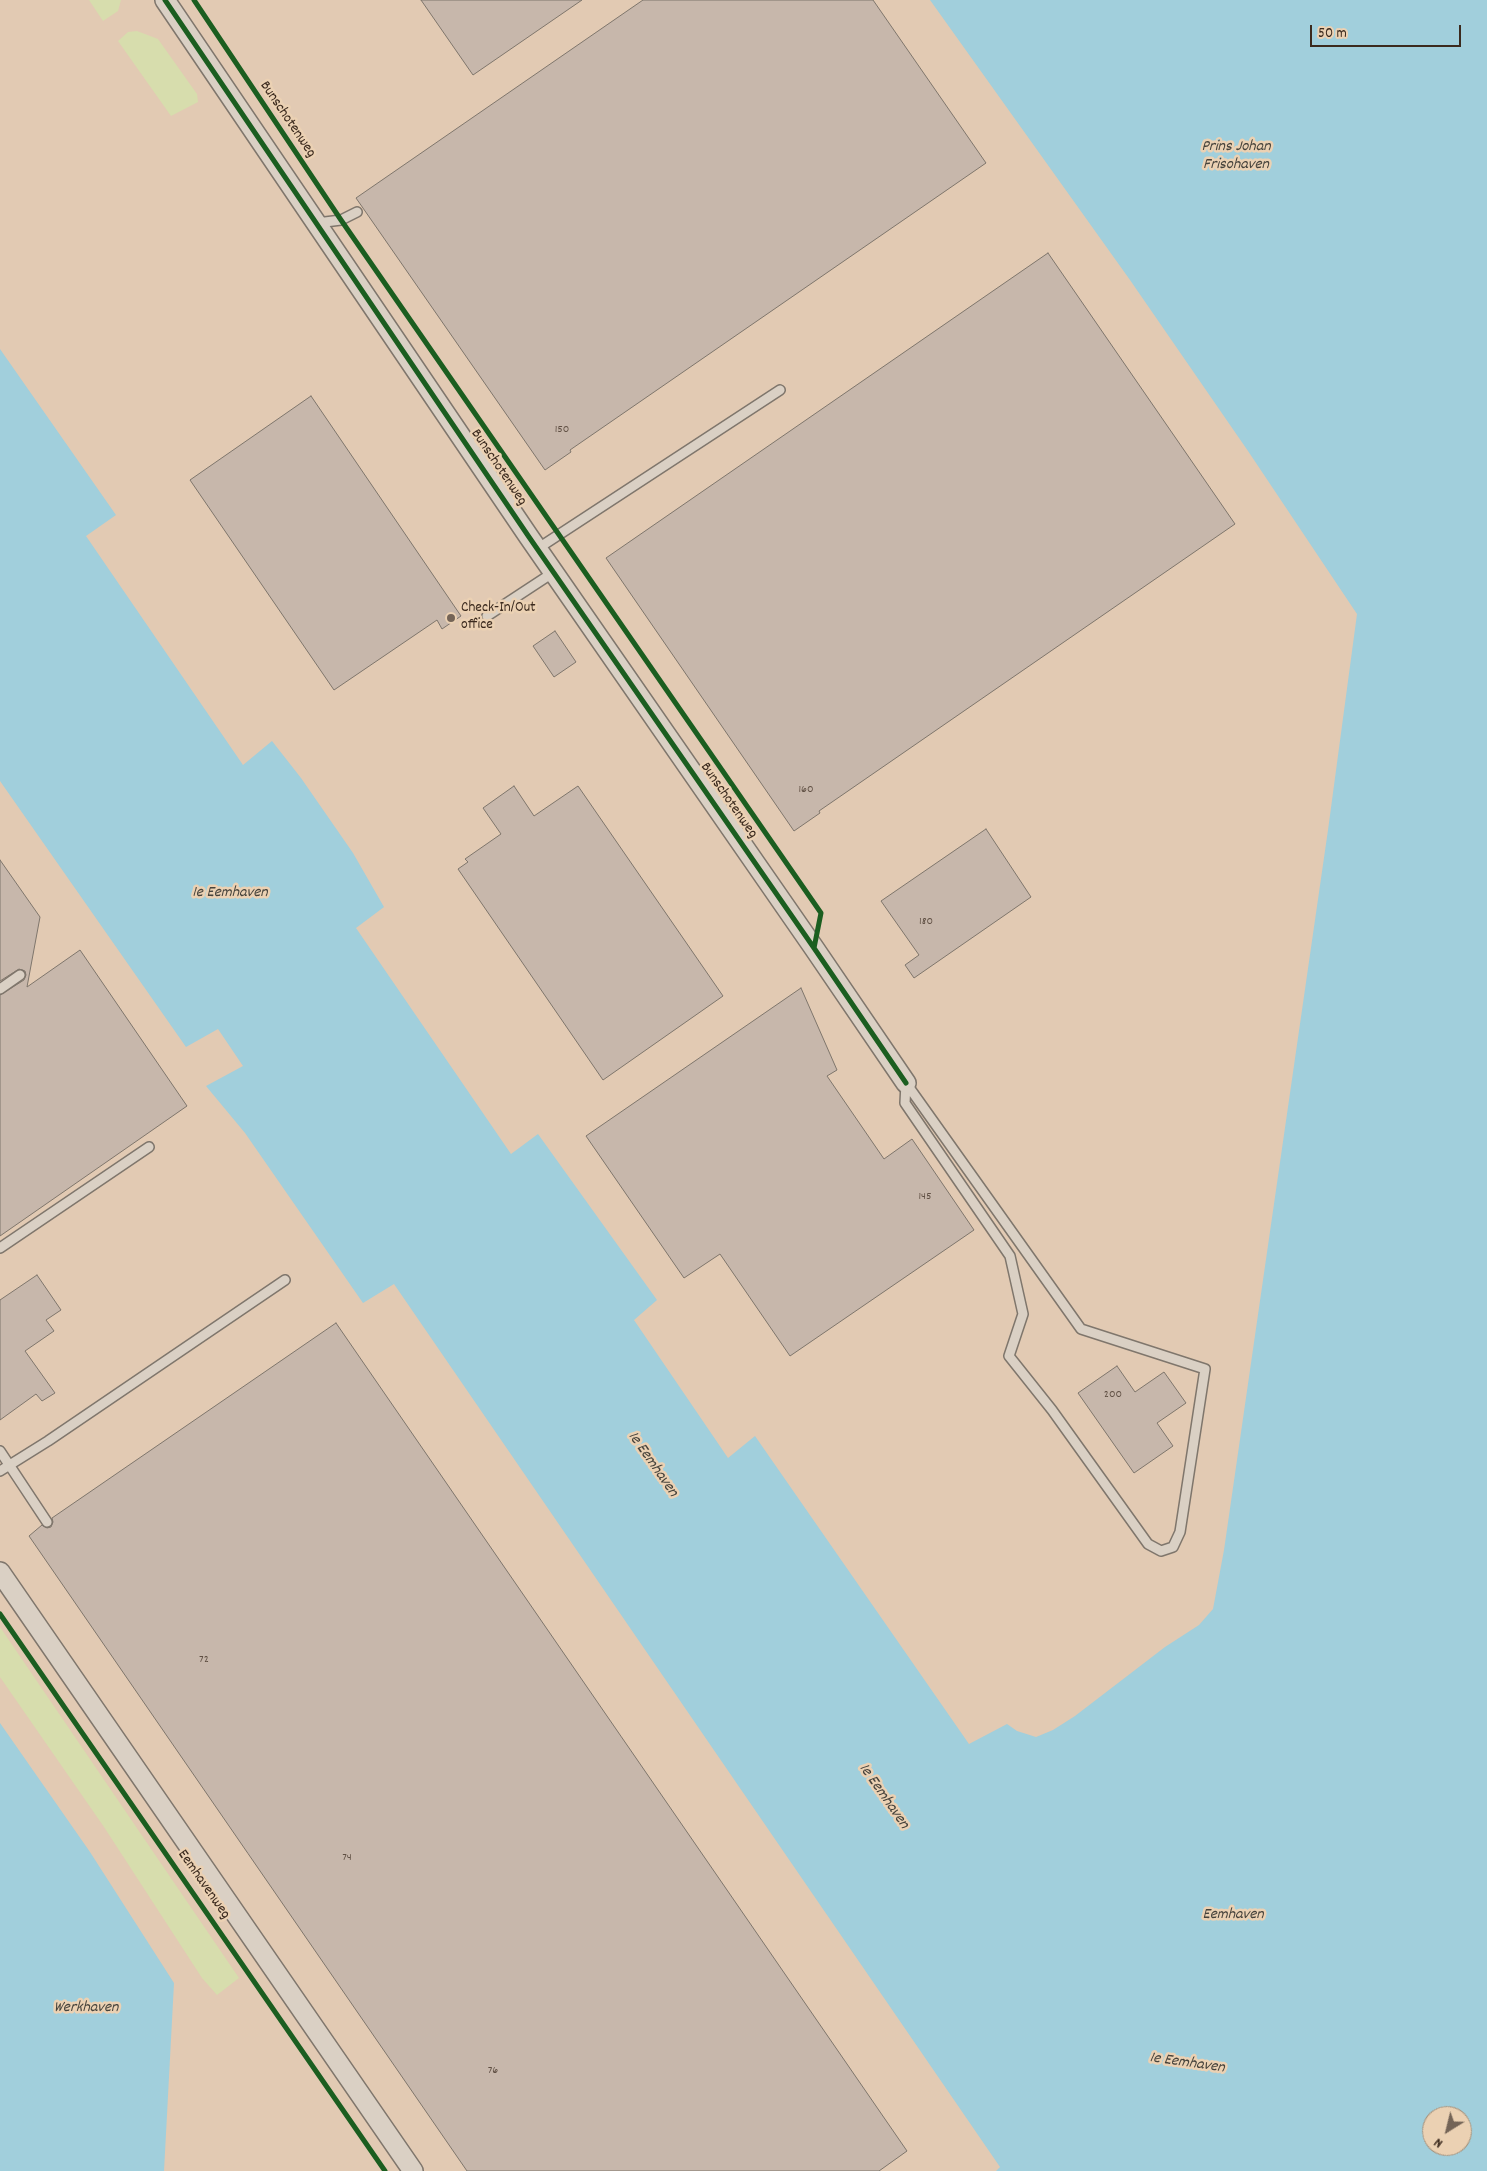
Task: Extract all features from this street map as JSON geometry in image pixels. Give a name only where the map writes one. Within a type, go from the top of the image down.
[{"type":"street","name":"Bunschotenweg","points":[[165,0],[537,549],[906,1083]]},
{"type":"street","name":"Eemhavenweg","points":[[0,1572],[413,2171]]},
{"type":"lane","points":[[317,223],[341,220],[358,212]]},
{"type":"lane","points":[[537,549],[780,390]]},
{"type":"lane","points":[[487,616],[554,572]]},
{"type":"lane","points":[[0,990],[20,975]]},
{"type":"lane","points":[[906,1083],[1081,1329],[1205,1369],[1180,1532],[1173,1547],[1161,1551],[1148,1544],[1052,1410],[1009,1356],[1023,1314],[1010,1256],[905,1103],[906,1083]]},
{"type":"lane","points":[[0,1248],[149,1147]]},
{"type":"lane","points":[[0,1471],[48,1441],[285,1280]]},
{"type":"lane","points":[[0,1451],[47,1522]]},
{"type":"shaded area","points":[[0,0],[1021,0],[1416,592],[1289,1566],[1067,2171],[85,2171],[0,1844]]},
{"type":"green space","points":[[89,0],[121,0],[118,11],[103,21]]},
{"type":"green space","points":[[137,31],[158,39],[197,94],[198,102],[171,116],[118,41],[128,32]]},
{"type":"green space","points":[[0,1627],[239,1978],[217,1995],[202,1978],[104,1827],[0,1677]]},
{"type":"water","points":[[930,0],[1487,0],[1487,2171],[996,2171],[1000,2167],[394,1284],[363,1303],[245,1133],[206,1086],[243,1066],[218,1029],[186,1047],[0,781],[0,349],[116,515],[86,536],[243,765],[272,741],[301,778],[353,853],[384,907],[356,928],[511,1154],[538,1134],[657,1300],[634,1320],[728,1458],[755,1436],[969,1744],[1007,1724],[1017,1731],[1036,1737],[1053,1730],[1075,1716],[1165,1647],[1199,1625],[1213,1609],[1224,1550],[1328,830],[1357,614],[1130,280]]},
{"type":"water","name":"Werkhaven","points":[[0,1723],[90,1852],[174,1983],[164,2171],[0,2171]]},
{"type":"building","points":[[421,0],[582,0],[473,75]]},
{"type":"building","points":[[643,0],[873,0],[986,163],[570,450],[571,452],[545,470],[356,198]]},
{"type":"building","points":[[1048,253],[1235,524],[819,811],[820,813],[794,831],[606,558]]},
{"type":"building","points":[[311,396],[461,616],[442,629],[437,620],[334,690],[190,480]]},
{"type":"building","points":[[555,631],[576,662],[554,677],[533,646]]},
{"type":"building","points":[[514,786],[534,816],[578,786],[723,996],[603,1080],[458,869],[468,862],[465,859],[501,834],[483,808]]},
{"type":"building","points":[[986,829],[1031,897],[914,978],[905,965],[919,955],[881,901]]},
{"type":"building","points":[[0,860],[40,917],[27,987],[80,950],[187,1106],[0,1236],[0,995],[24,980],[26,975],[25,971],[19,969],[0,981]]},
{"type":"building","points":[[801,988],[837,1070],[827,1076],[884,1159],[912,1139],[974,1230],[790,1356],[720,1254],[684,1278],[586,1136]]},
{"type":"building","points":[[37,1275],[61,1310],[46,1320],[54,1331],[25,1351],[55,1393],[42,1401],[36,1394],[0,1420],[0,1300]]},
{"type":"building","points":[[336,1323],[907,2151],[879,2171],[467,2171],[29,1536],[42,1525],[47,1528],[51,1527],[52,1518]]},
{"type":"building","points":[[1117,1366],[1135,1392],[1164,1372],[1186,1403],[1157,1423],[1173,1446],[1134,1473],[1078,1393]]},
{"type":"cycle path","points":[[165,0],[529,537],[906,1083]]},
{"type":"cycle path","points":[[194,0],[341,220],[821,913],[814,948]]},
{"type":"cycle path","points":[[0,1614],[385,2171]]},
{"type":"place","name":"Check-In/Out office","points":[[451,618]]},
{"type":"water label","name":"Prins Johan Frisohaven","points":[[1236,157]]},
{"type":"water label","name":"1e Eemhaven","points":[[230,894]]},
{"type":"water label","name":"1e Eemhaven","points":[[652,1465]]},
{"type":"water label","name":"1e Eemhaven","points":[[883,1797]]},
{"type":"water label","name":"Eemhaven","points":[[1233,1916]]},
{"type":"water label","name":"1e Eemhaven","points":[[1187,2064]]}]
